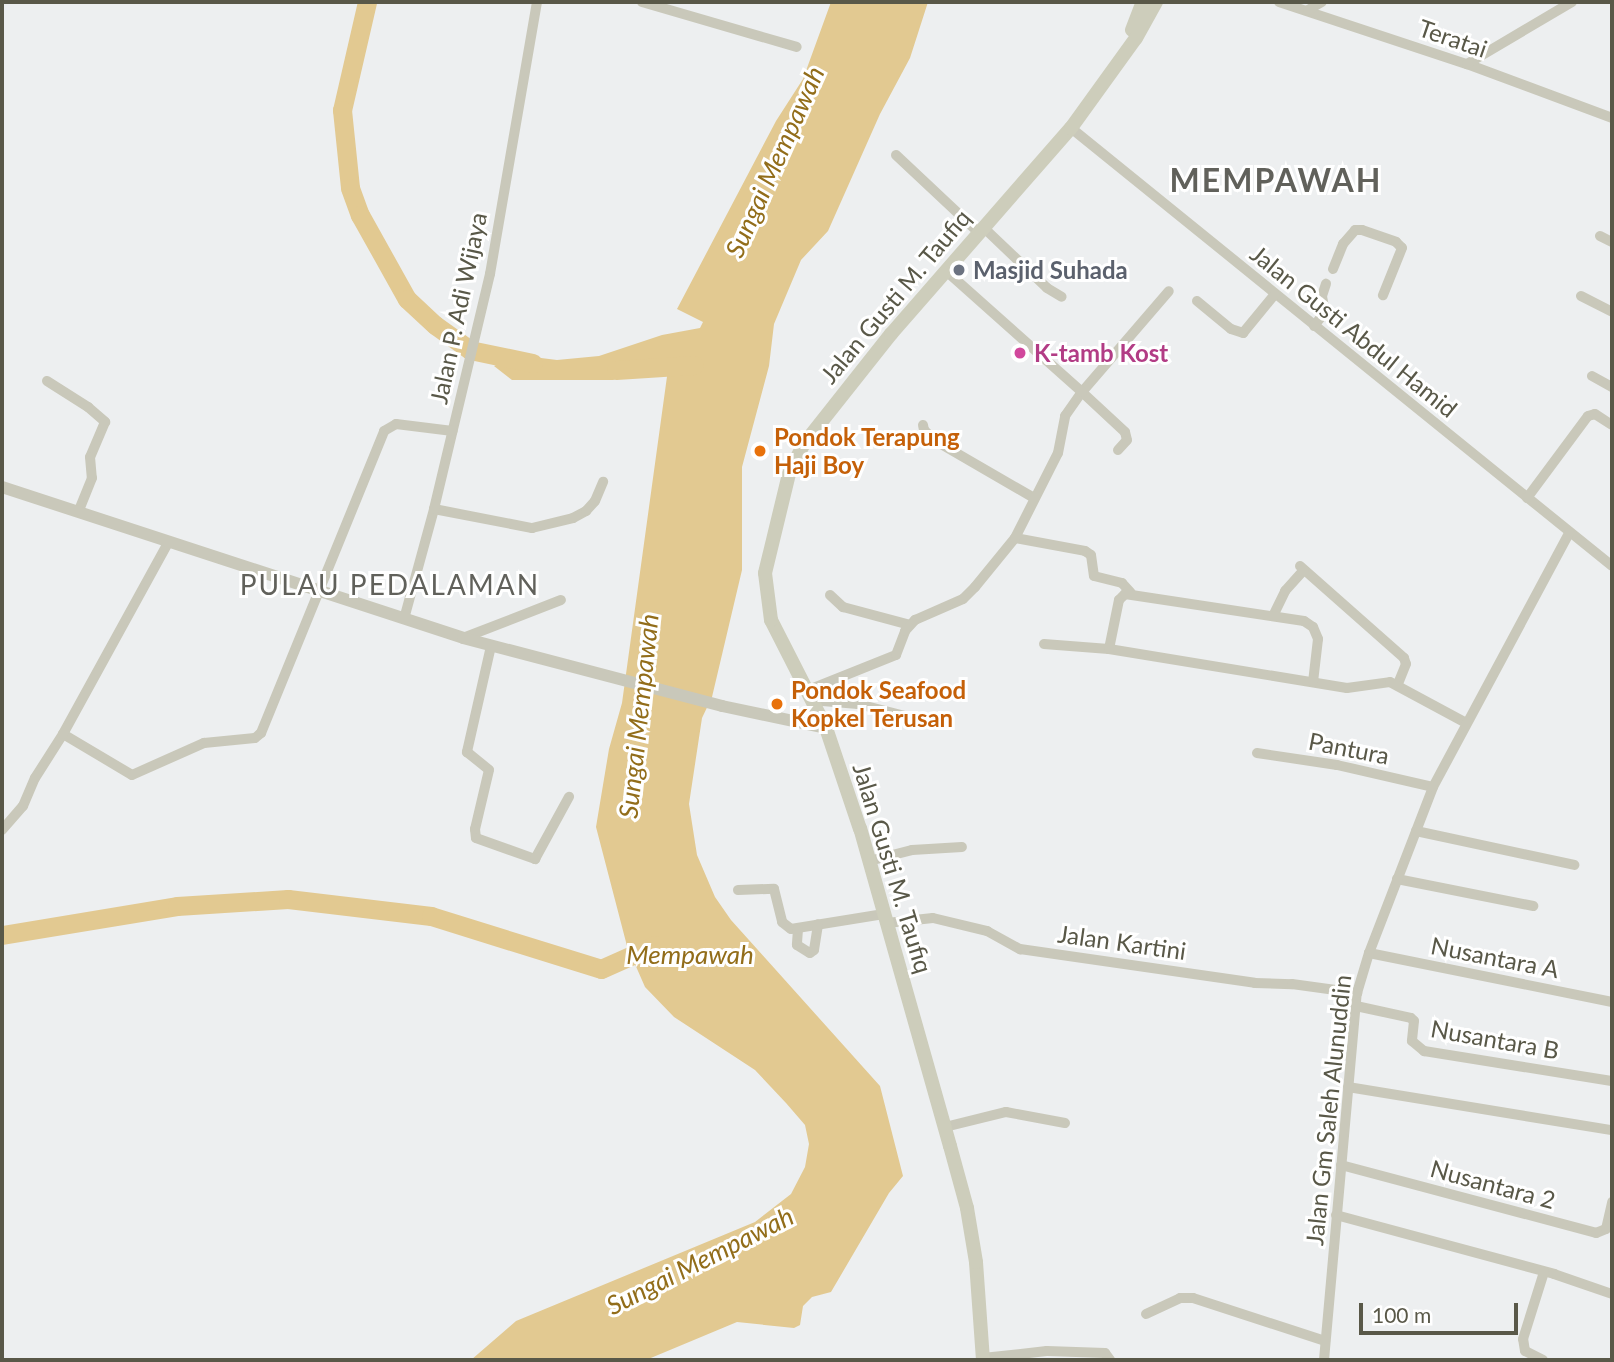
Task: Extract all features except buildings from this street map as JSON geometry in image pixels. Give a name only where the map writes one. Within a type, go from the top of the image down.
[{"type":"main road","name":"Jalan Gusti M. Taufiq","points":[[1125,55],[1143,2]]},
{"type":"main road","name":"Jalan Gusti M. Taufiq","points":[[983,1359],[971,1235],[945,1127],[869,861],[825,728],[771,620],[765,573],[789,474],[815,428],[946,271],[1071,128],[1125,55],[1156,2]]},
{"type":"street","name":"Jalan P. Adi Wijaya","points":[[404,620],[434,509],[490,274],[537,2]]},
{"type":"street","points":[[642,2],[797,47]]},
{"type":"street","name":"Teratai","points":[[1279,2],[1466,64],[1612,118]]},
{"type":"street","points":[[1308,10],[1322,2]]},
{"type":"street","points":[[1466,64],[1570,2]]},
{"type":"street","name":"Jalan Gusti Abdul Hamid","points":[[1071,128],[1612,566]]},
{"type":"street","points":[[896,155],[1047,288],[1062,297]]},
{"type":"street","points":[[1332,269],[1348,236],[1355,230],[1396,242],[1402,248],[1383,295]]},
{"type":"street","points":[[1600,236],[1612,242]]},
{"type":"street","points":[[946,271],[1125,432],[1127,440],[1118,450]]},
{"type":"street","points":[[1314,326],[1325,312],[1322,296],[1326,284]]},
{"type":"street","points":[[808,696],[895,655],[910,625],[963,599],[1015,538],[1058,453],[1065,416],[1082,392],[1169,291]]},
{"type":"street","points":[[1197,301],[1239,334],[1247,330],[1275,294]]},
{"type":"street","points":[[1581,296],[1612,312]]},
{"type":"street","points":[[1592,376],[1612,387]]},
{"type":"street","points":[[47,381],[104,420],[89,462],[91,482],[79,511]]},
{"type":"street","points":[[1527,498],[1588,416],[1595,414],[1612,425]]},
{"type":"street","points":[[63,734],[132,775],[204,743],[256,738],[261,733],[387,427],[396,424],[453,431]]},
{"type":"street","points":[[923,425],[924,430],[934,440],[1034,498]]},
{"type":"street","points":[[434,509],[532,528],[573,518],[586,511],[595,501],[603,482]]},
{"type":"street","points":[[2,487],[463,638],[599,676],[825,728]]},
{"type":"street","name":"Jalan Gm Saleh Alunuddin","points":[[1324,1360],[1357,993],[1369,953],[1433,787],[1569,533]]},
{"type":"street","points":[[1015,538],[1085,551],[1091,555],[1094,576],[1122,583],[1130,593]]},
{"type":"street","points":[[2,830],[23,806],[35,778],[63,734],[169,541]]},
{"type":"street","points":[[1273,616],[1284,591],[1302,568],[1404,658],[1406,664],[1398,684]]},
{"type":"street","points":[[1110,649],[1119,600],[1130,593],[1304,621],[1317,633],[1313,682]]},
{"type":"street","points":[[830,595],[843,607],[910,625]]},
{"type":"street","points":[[463,638],[561,600]]},
{"type":"street","points":[[1044,644],[1110,649],[1347,688],[1383,681],[1398,684],[1466,723]]},
{"type":"street","points":[[491,646],[467,752],[489,770],[475,829],[476,838],[534,859],[569,796]]},
{"type":"street","points":[[808,696],[858,704],[936,724]]},
{"type":"street","name":"Pantura","points":[[1257,754],[1337,765],[1433,787]]},
{"type":"street","points":[[1416,831],[1574,865]]},
{"type":"street","points":[[869,861],[912,850],[962,847]]},
{"type":"street","points":[[1397,879],[1533,906]]},
{"type":"street","points":[[738,890],[775,889],[782,922],[791,929],[798,929],[797,945],[810,953],[814,950],[818,924]]},
{"type":"street","name":"Jalan Kartini","points":[[798,929],[818,924],[886,918],[933,918],[987,931],[1020,950],[1255,983],[1292,984],[1357,993]]},
{"type":"street","name":"Nusantara A","points":[[1369,953],[1612,1002]]},
{"type":"street","name":"Nusantara B","points":[[1356,1006],[1411,1018],[1414,1021],[1412,1041],[1424,1051],[1612,1080]]},
{"type":"street","points":[[1348,1087],[1612,1129]]},
{"type":"street","points":[[945,1127],[1006,1112],[1065,1123]]},
{"type":"street","name":"Nusantara 2","points":[[1341,1165],[1595,1233],[1606,1229],[1612,1202]]},
{"type":"street","points":[[1336,1215],[1544,1272],[1612,1294]]},
{"type":"street","points":[[1543,1360],[1525,1352],[1522,1339],[1544,1272]]},
{"type":"street","points":[[1146,1314],[1180,1298],[1193,1297],[1325,1341]]},
{"type":"street","points":[[983,1359],[1047,1351],[1105,1353],[1110,1360]]},
{"type":"water","name":"Mempawah","points":[[831,2],[928,2],[910,58],[880,114],[828,231],[801,260],[774,324],[769,366],[742,467],[742,570],[712,697],[702,718],[689,804],[697,855],[715,897],[731,920],[880,1086],[903,1176],[889,1193],[831,1292],[812,1297],[803,1306],[800,1325],[794,1328],[737,1322],[646,1360],[471,1360],[516,1321],[755,1222],[791,1194],[805,1167],[809,1144],[805,1125],[786,1103],[755,1070],[674,1017],[645,987],[627,946],[596,827],[609,749],[622,703],[669,362],[652,364],[613,380],[512,380],[494,366],[517,355],[557,360],[599,356],[662,335],[700,328],[703,322],[677,309],[776,121],[803,79]]},
{"type":"waterway","points":[[367,2],[342,110],[350,188],[360,215],[407,299],[435,325],[470,350],[533,363]]},
{"type":"waterway","points":[[616,370],[694,365]]},
{"type":"waterway","points":[[2,935],[177,906],[288,899],[431,916],[601,969],[655,945]]},
{"type":"place","name":"Masjid Suhada","points":[[959,270]]},
{"type":"place","name":"K-tamb Kost","points":[[1020,353]]},
{"type":"place","name":"Pondok Terapung Haji Boy","points":[[760,451]]},
{"type":"place","name":"Pondok Seafood Kopkel Terusan","points":[[777,704]]},
{"type":"district","name":"MEMPAWAH","points":[[1276,180]]},
{"type":"district","name":"PULAU PEDALAMAN","points":[[390,584]]},
{"type":"water label","name":"Sungai Mempawah","points":[[775,162]]},
{"type":"water label","name":"Sungai Mempawah","points":[[639,716]]},
{"type":"water label","name":"Sungai Mempawah","points":[[700,1261]]}]
